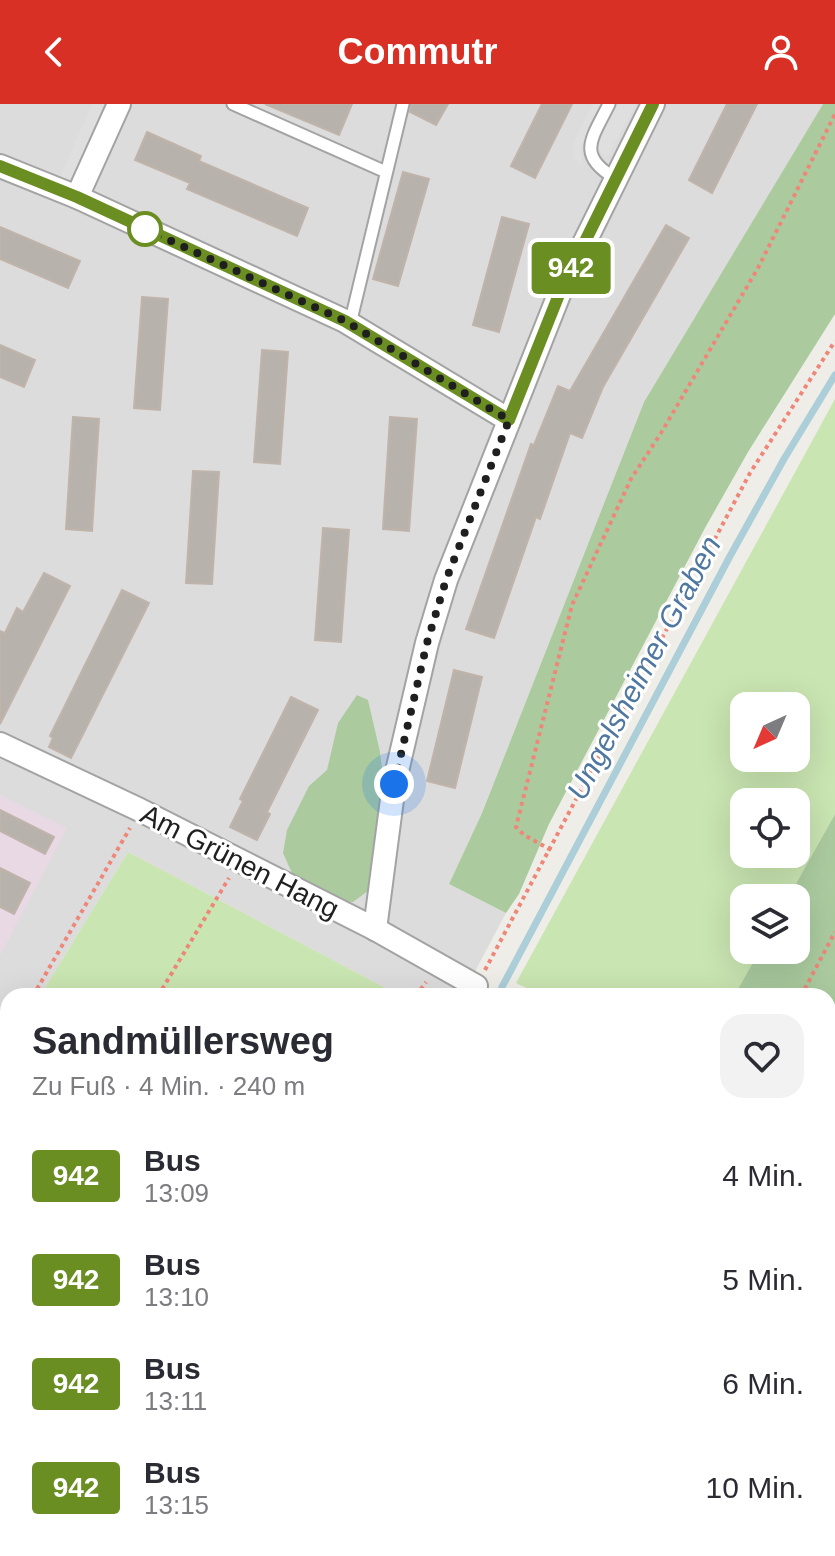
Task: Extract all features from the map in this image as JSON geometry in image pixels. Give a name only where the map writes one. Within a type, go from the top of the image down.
[{"type":"street","points":[[77,197],[119,104]]},
{"type":"street","points":[[375,929],[394,784],[427,643],[446,580],[560,292],[653,104]]},
{"type":"street","points":[[0,166],[77,197],[350,324],[509,420]]},
{"type":"street","name":"Am Grünen Hang","points":[[0,744],[140,810],[375,929],[469,988]]},
{"type":"lane","points":[[233,104],[386,172]]},
{"type":"lane","points":[[350,324],[403,104]]},
{"type":"lane","points":[[609,104],[591,141],[590,156],[599,169],[615,178]]},
{"type":"path","points":[[551,850],[516,827],[572,605],[631,479],[758,268],[835,114]]},
{"type":"path","points":[[476,988],[750,473],[835,341]]},
{"type":"path","points":[[38,988],[140,810]]},
{"type":"path","points":[[163,988],[240,860]]},
{"type":"path","points":[[805,988],[835,932]]},
{"type":"shaded area","points":[[0,104],[823,104],[644,402],[482,813],[449,884],[506,913],[466,988],[386,988],[128,852],[45,988],[0,988]]},
{"type":"shaded area","points":[[92,104],[112,104],[73,188],[58,181]]},
{"type":"shaded area","points":[[593,104],[602,104],[581,146],[582,166],[574,158],[574,142]]},
{"type":"shaded area","points":[[618,104],[636,104],[606,159],[597,146]]},
{"type":"shaded area","points":[[0,795],[67,828],[0,955]]},
{"type":"green space","points":[[823,104],[835,104],[835,314],[748,452],[705,528],[549,824],[519,894],[506,913],[449,884],[482,813],[644,402]]},
{"type":"green space","points":[[835,399],[835,814],[810,859],[810,788],[730,788],[730,868],[805,868],[796,884],[730,884],[730,964],[752,964],[739,988],[526,988],[516,983]]},
{"type":"green space","points":[[357,695],[368,700],[380,752],[385,793],[373,887],[353,902],[329,899],[295,880],[283,853],[287,830],[309,786],[327,770],[338,723]]},
{"type":"green space","points":[[835,814],[835,988],[739,988],[752,964],[810,964],[810,884],[796,884],[805,868],[810,868],[810,859]]},
{"type":"green space","points":[[128,852],[386,988],[45,988]]},
{"type":"building","points":[[265,104],[352,104],[339,135]]},
{"type":"building","points":[[411,104],[448,104],[436,125],[410,112]]},
{"type":"building","points":[[542,104],[572,104],[535,178],[511,166]]},
{"type":"building","points":[[727,104],[757,104],[712,193],[689,180]]},
{"type":"building","points":[[147,132],[201,156],[199,161],[308,208],[297,236],[187,189],[190,183],[135,160]]},
{"type":"building","points":[[403,172],[429,179],[398,286],[373,279]]},
{"type":"building","points":[[502,217],[529,224],[499,332],[473,325]]},
{"type":"building","points":[[666,225],[689,238],[603,387],[582,438],[570,433],[540,519],[536,517],[494,638],[466,629],[531,444],[534,445],[558,386],[570,391]]},
{"type":"building","points":[[0,227],[80,261],[68,288],[0,259]]},
{"type":"building","points":[[142,297],[168,299],[160,410],[134,408]]},
{"type":"building","points":[[0,345],[35,360],[24,387],[0,377]]},
{"type":"building","points":[[262,350],[288,352],[280,464],[254,462]]},
{"type":"building","points":[[73,417],[99,419],[92,531],[66,529]]},
{"type":"building","points":[[390,417],[417,419],[409,531],[383,529]]},
{"type":"building","points":[[193,471],[219,472],[212,584],[186,583]]},
{"type":"building","points":[[323,528],[349,530],[341,642],[315,640]]},
{"type":"building","points":[[44,573],[70,586],[0,724],[0,631],[5,633],[17,608],[23,612]]},
{"type":"building","points":[[122,590],[149,603],[71,758],[49,747],[53,738],[50,736]]},
{"type":"building","points":[[454,670],[482,677],[455,788],[427,781]]},
{"type":"building","points":[[291,697],[318,710],[267,812],[270,814],[257,840],[230,827],[243,801],[240,799]]},
{"type":"building","points":[[0,810],[54,837],[45,854],[0,831]]},
{"type":"building","points":[[0,868],[30,883],[14,914],[0,907]]},
{"type":"waterway","name":"Ungelsheimer Graben","points":[[502,987],[729,558],[835,375]]},
{"type":"bus line","name":"942","points":[[0,166],[77,197],[345,321],[509,420],[579,249],[653,104]]},
{"type":"route","points":[[145,229],[345,321],[509,420],[446,580],[427,643],[394,784]]}]
